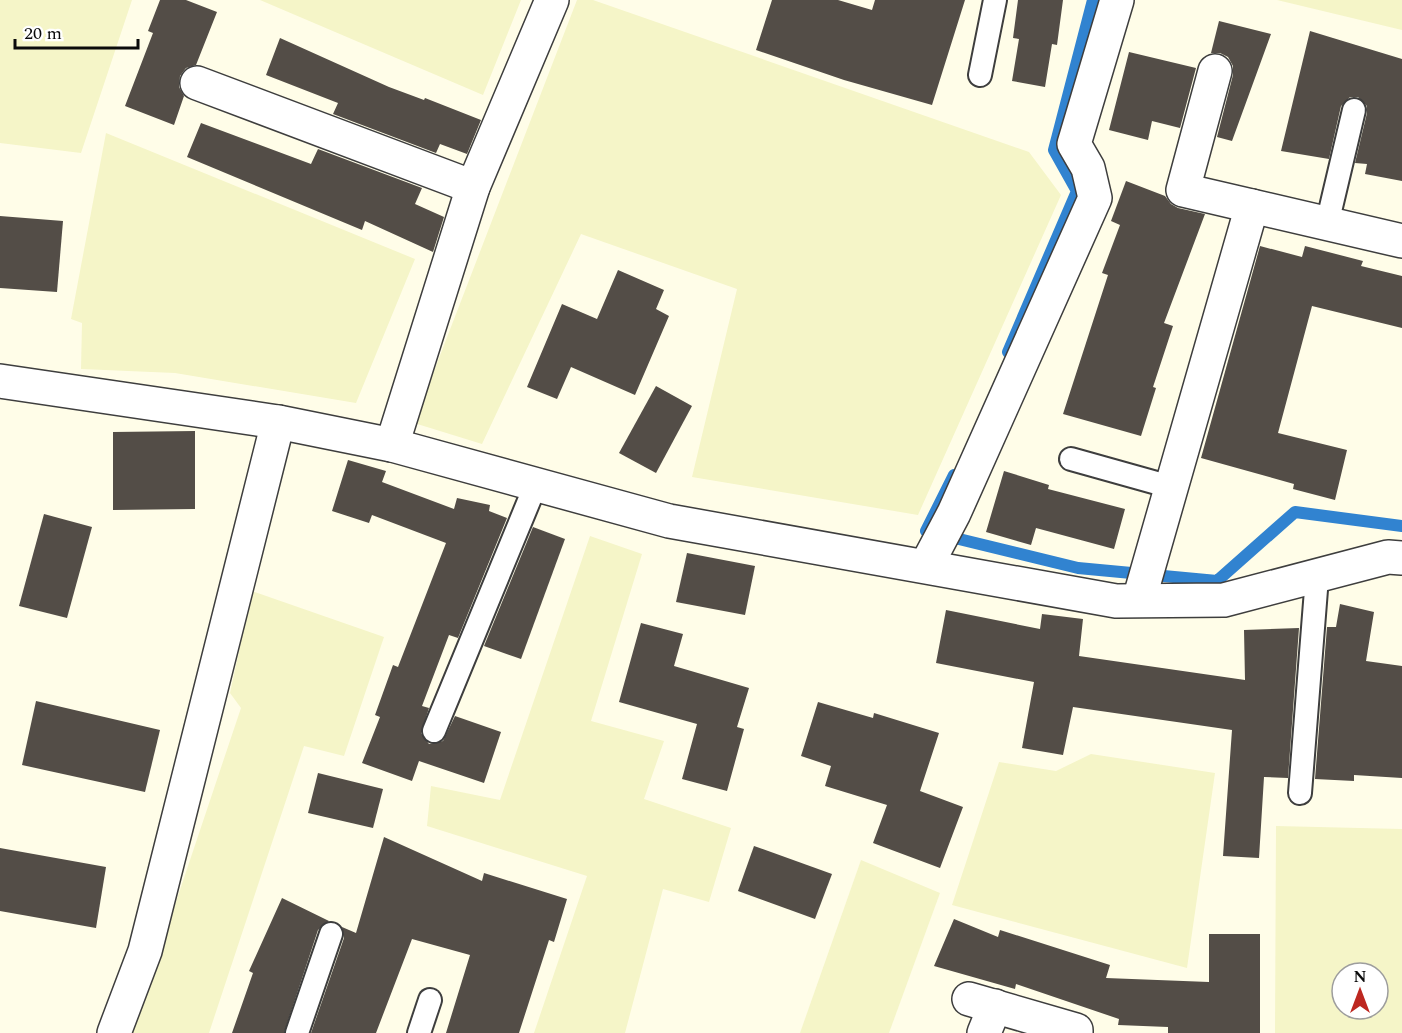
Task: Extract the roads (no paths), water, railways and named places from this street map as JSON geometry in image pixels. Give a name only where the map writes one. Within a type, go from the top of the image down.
[{"type":"street","points":[[392,445],[473,187],[552,0]]},
{"type":"street","points":[[926,566],[954,513],[1095,198],[1088,168],[1074,144],[1117,0]]},
{"type":"street","points":[[1215,71],[1183,190],[1402,241]]},
{"type":"street","points":[[197,82],[473,187]]},
{"type":"street","points":[[1139,600],[1252,206]]},
{"type":"street","points":[[0,381],[278,422],[392,445],[669,521],[1116,601],[1224,600],[1388,557],[1402,558]]},
{"type":"street","points":[[114,1033],[146,951],[278,422]]},
{"type":"street","points":[[983,1013],[1076,1030],[1076,1033]]},
{"type":"lane","points":[[980,75],[995,0]]},
{"type":"lane","points":[[1327,224],[1354,110]]},
{"type":"lane","points":[[1071,459],[1171,487]]},
{"type":"lane","points":[[434,731],[536,484]]},
{"type":"lane","points":[[1300,793],[1317,577]]},
{"type":"lane","points":[[297,1033],[331,934]]},
{"type":"lane","points":[[419,1033],[430,1000]]},
{"type":"waterway","points":[[1008,352],[1077,191],[1054,150],[1093,0]]},
{"type":"waterway","points":[[954,475],[926,531],[1078,568],[1217,581],[1295,512],[1402,526]]}]
